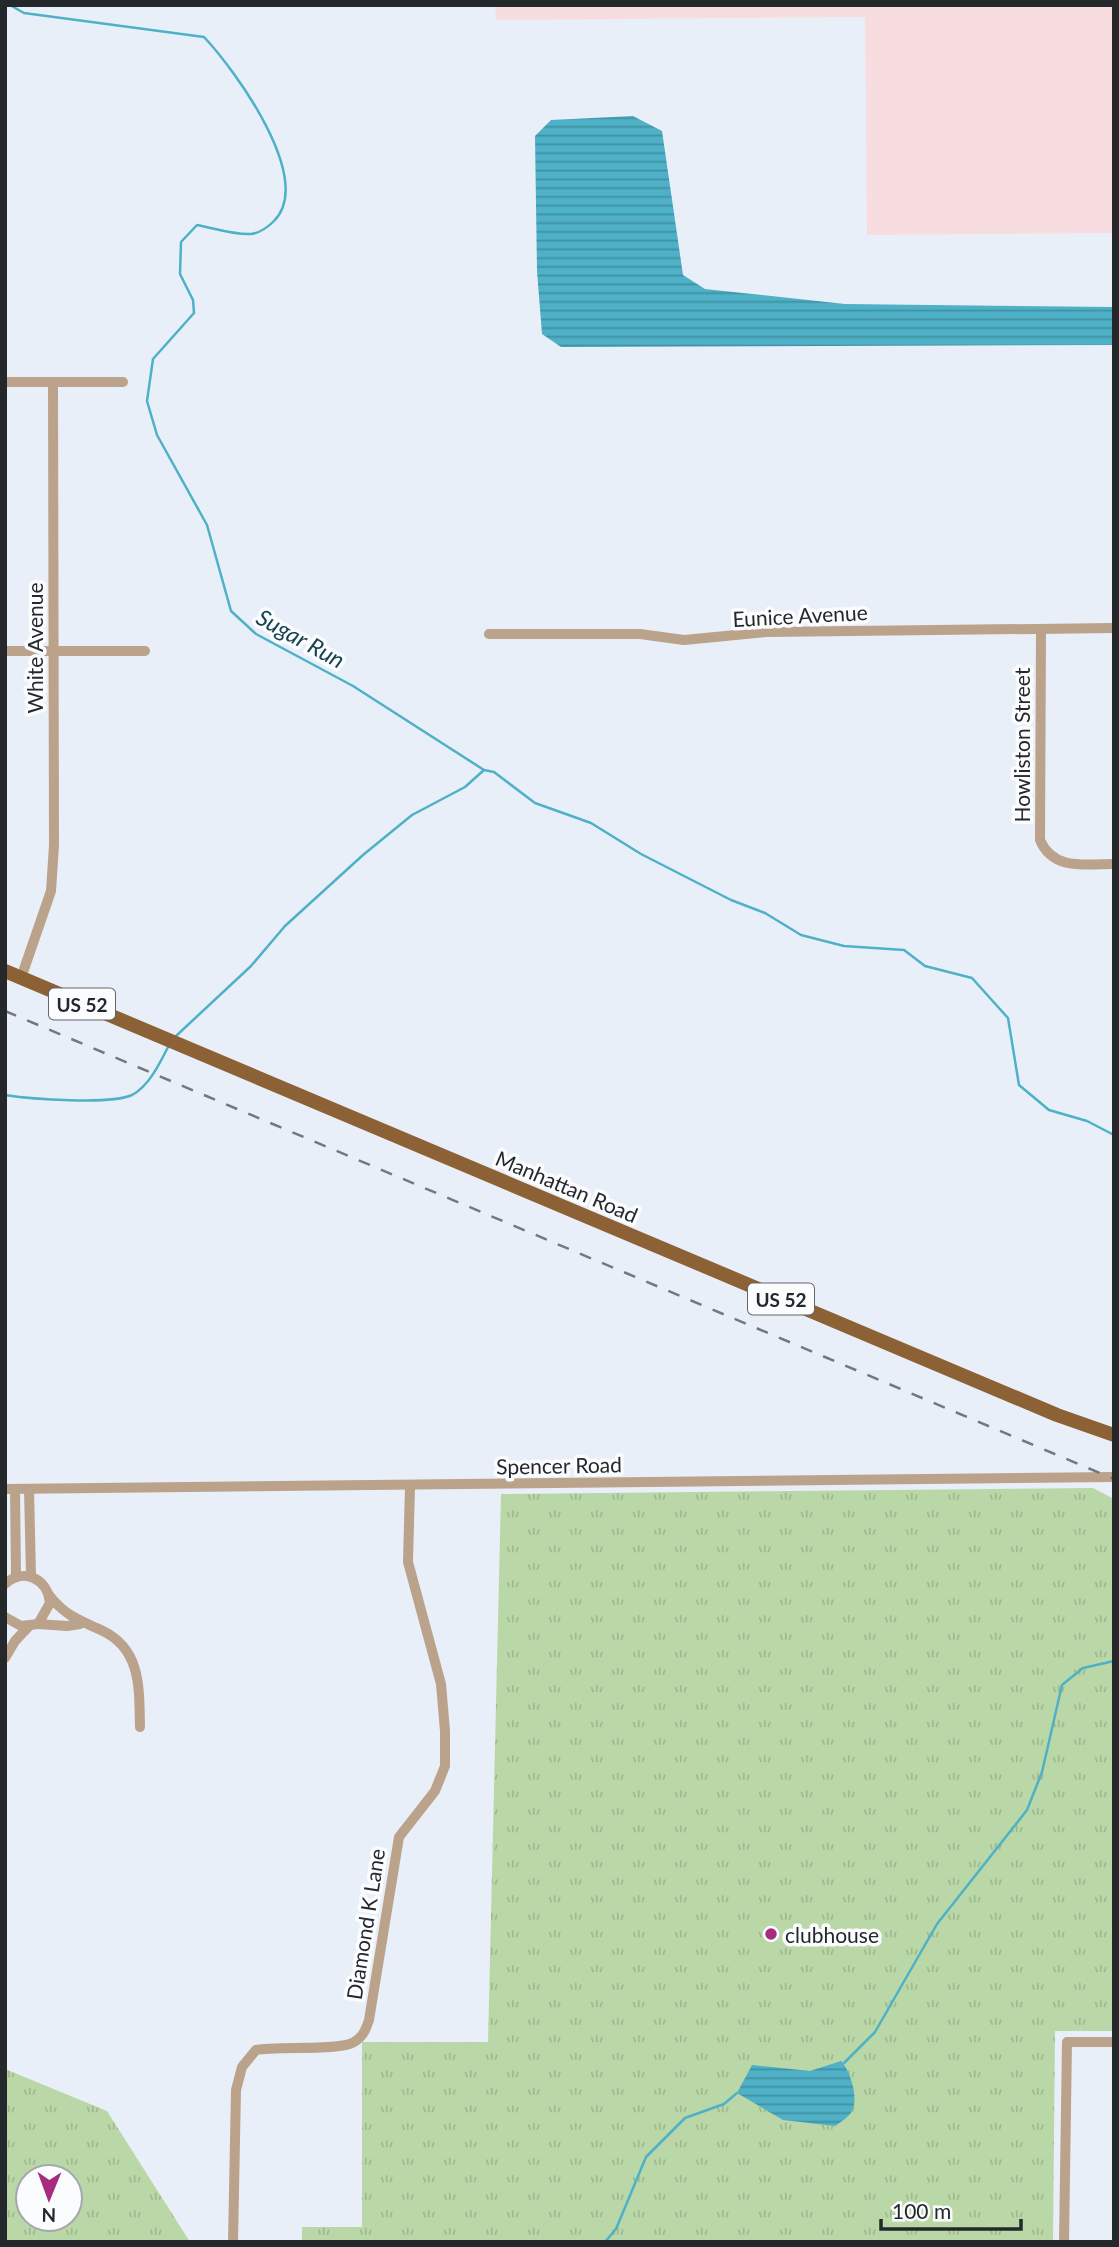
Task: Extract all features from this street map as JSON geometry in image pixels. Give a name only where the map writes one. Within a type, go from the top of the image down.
[{"type":"main road","name":"Manhattan Road","points":[[5,971],[1058,1415],[1114,1435]]},
{"type":"street","points":[[5,382],[123,383]]},
{"type":"street","name":"White Avenue","points":[[21,978],[51,891],[53,382]]},
{"type":"street","name":"Eunice Avenue","points":[[489,634],[640,634],[684,640],[767,632],[1114,628]]},
{"type":"street","name":"Howliston Street","points":[[1041,629],[1040,840],[1051,858],[1074,864],[1114,864]]},
{"type":"street","points":[[5,651],[145,651]]},
{"type":"street","name":"Spencer Road","points":[[10,1489],[1114,1477]]},
{"type":"street","name":"Diamond K Lane","points":[[233,2242],[236,2091],[242,2067],[256,2050],[280,2046],[340,2047],[353,2044],[364,2033],[369,2020],[399,1837],[435,1791],[445,1766],[446,1731],[441,1684],[408,1562],[410,1486]]},
{"type":"street","points":[[10,1489],[16,1577]]},
{"type":"street","points":[[29,1489],[31,1576]]},
{"type":"street","points":[[5,1584],[16,1577],[31,1576],[42,1582],[49,1595],[80,1624]]},
{"type":"street","points":[[5,1658],[15,1641],[48,1611],[49,1595]]},
{"type":"street","points":[[5,1617],[13,1623],[67,1626],[80,1624],[106,1632],[128,1653],[139,1682],[140,1727]]},
{"type":"street","points":[[1064,2242],[1067,2042],[1114,2042]]},
{"type":"shaded area","points":[[495,5],[1114,5],[1114,233],[867,235],[865,17],[496,20]]},
{"type":"green space","points":[[1093,1488],[1114,1499],[1114,2031],[1055,2031],[1053,2242],[302,2242],[302,2227],[362,2227],[362,2042],[488,2042],[501,1494]]},
{"type":"green space","points":[[5,2069],[107,2111],[190,2242],[5,2242]]},
{"type":"water","points":[[633,116],[662,131],[683,275],[705,289],[845,304],[1114,307],[1114,345],[561,347],[542,334],[537,271],[535,136],[551,120]]},
{"type":"water","points":[[841,2061],[852,2084],[854,2105],[849,2115],[835,2126],[783,2120],[737,2093],[752,2065],[810,2071]]},
{"type":"waterway","name":"Sugar Run","points":[[10,5],[24,13],[204,37],[251,99],[278,153],[285,179],[284,202],[272,223],[251,234],[197,225],[181,242],[180,274],[193,300],[194,313],[153,359],[147,401],[157,435],[207,525],[231,611],[256,634],[353,686],[484,770],[494,772],[535,803],[591,823],[641,854],[731,900],[765,913],[801,935],[844,946],[904,950],[925,966],[972,978],[1008,1018],[1019,1085],[1049,1110],[1087,1121],[1114,1135]]},
{"type":"waterway","points":[[176,1036],[251,966],[285,926],[363,855],[412,815],[465,787],[484,770]]},
{"type":"waterway","points":[[5,1095],[89,1100],[132,1095],[149,1080],[168,1047]]},
{"type":"waterway","points":[[844,2063],[875,2032],[937,1924],[1027,1810],[1042,1772],[1062,1685],[1083,1668],[1114,1661]]},
{"type":"waterway","points":[[605,2242],[616,2229],[646,2157],[685,2118],[724,2104],[737,2093]]},
{"type":"railway","points":[[5,1011],[1114,1479]]},
{"type":"place","name":"clubhouse","points":[[771,1934]]}]
